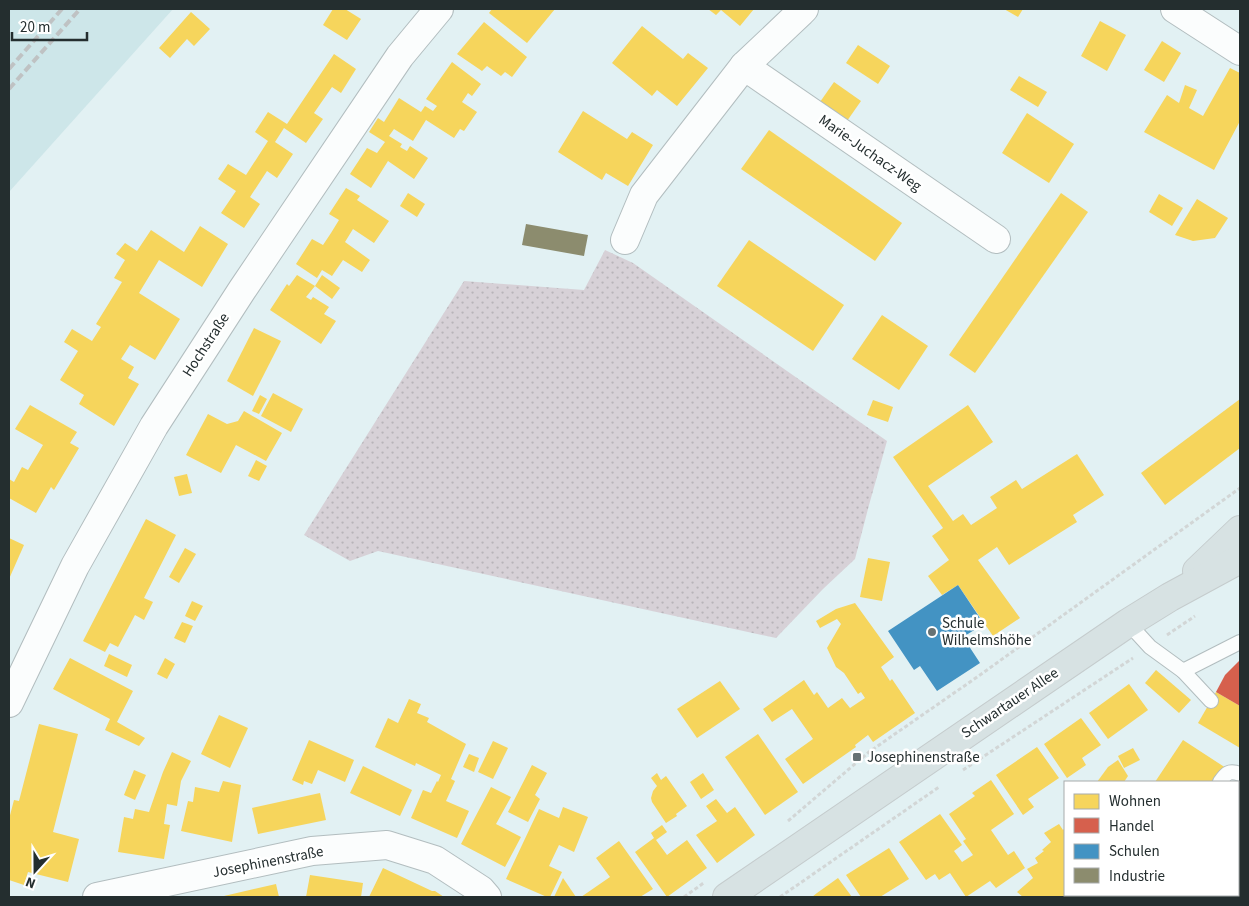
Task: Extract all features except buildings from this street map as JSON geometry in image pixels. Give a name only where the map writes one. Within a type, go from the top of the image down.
[{"type":"main road","name":"Schwartauer Allee","points":[[1170,597],[1240,530]]},
{"type":"main road","name":"Schwartauer Allee","points":[[717,889],[1128,622],[1240,559]]},
{"type":"street","name":"Hochstraße","points":[[9,704],[75,566],[154,426],[242,290],[400,56],[439,9]]},
{"type":"street","points":[[624,240],[644,195],[744,66],[804,9]]},
{"type":"street","points":[[1175,9],[1240,50]]},
{"type":"street","name":"Marie-Juchacz-Weg","points":[[744,66],[996,239]]},
{"type":"street","name":"Josephinenstraße","points":[[96,897],[312,851],[387,845],[435,860],[481,890],[487,897]]},
{"type":"lane","points":[[1128,622],[1150,647],[1183,670],[1211,701]]},
{"type":"lane","points":[[1183,670],[1240,642]]},
{"type":"lane","points":[[1221,781],[1227,773],[1234,772],[1240,774]]},
{"type":"path","points":[[785,824],[869,752],[1240,488]]},
{"type":"path","points":[[960,772],[1093,686],[1200,612]]},
{"type":"path","points":[[780,897],[944,783]]},
{"type":"path","points":[[684,897],[717,889]]},
{"type":"shaded area","points":[[9,9],[173,9],[9,192]]},
{"type":"shaded area","points":[[605,250],[633,263],[887,441],[855,559],[776,638],[378,551],[350,561],[304,535],[464,281],[584,290]]},
{"type":"railway","points":[[9,69],[62,9]]},
{"type":"railway","points":[[9,89],[80,9]]},
{"type":"place","name":"Schule Wilhelmshöhe","points":[[932,632]]},
{"type":"place","name":"Josephinenstraße","points":[[857,757]]}]
